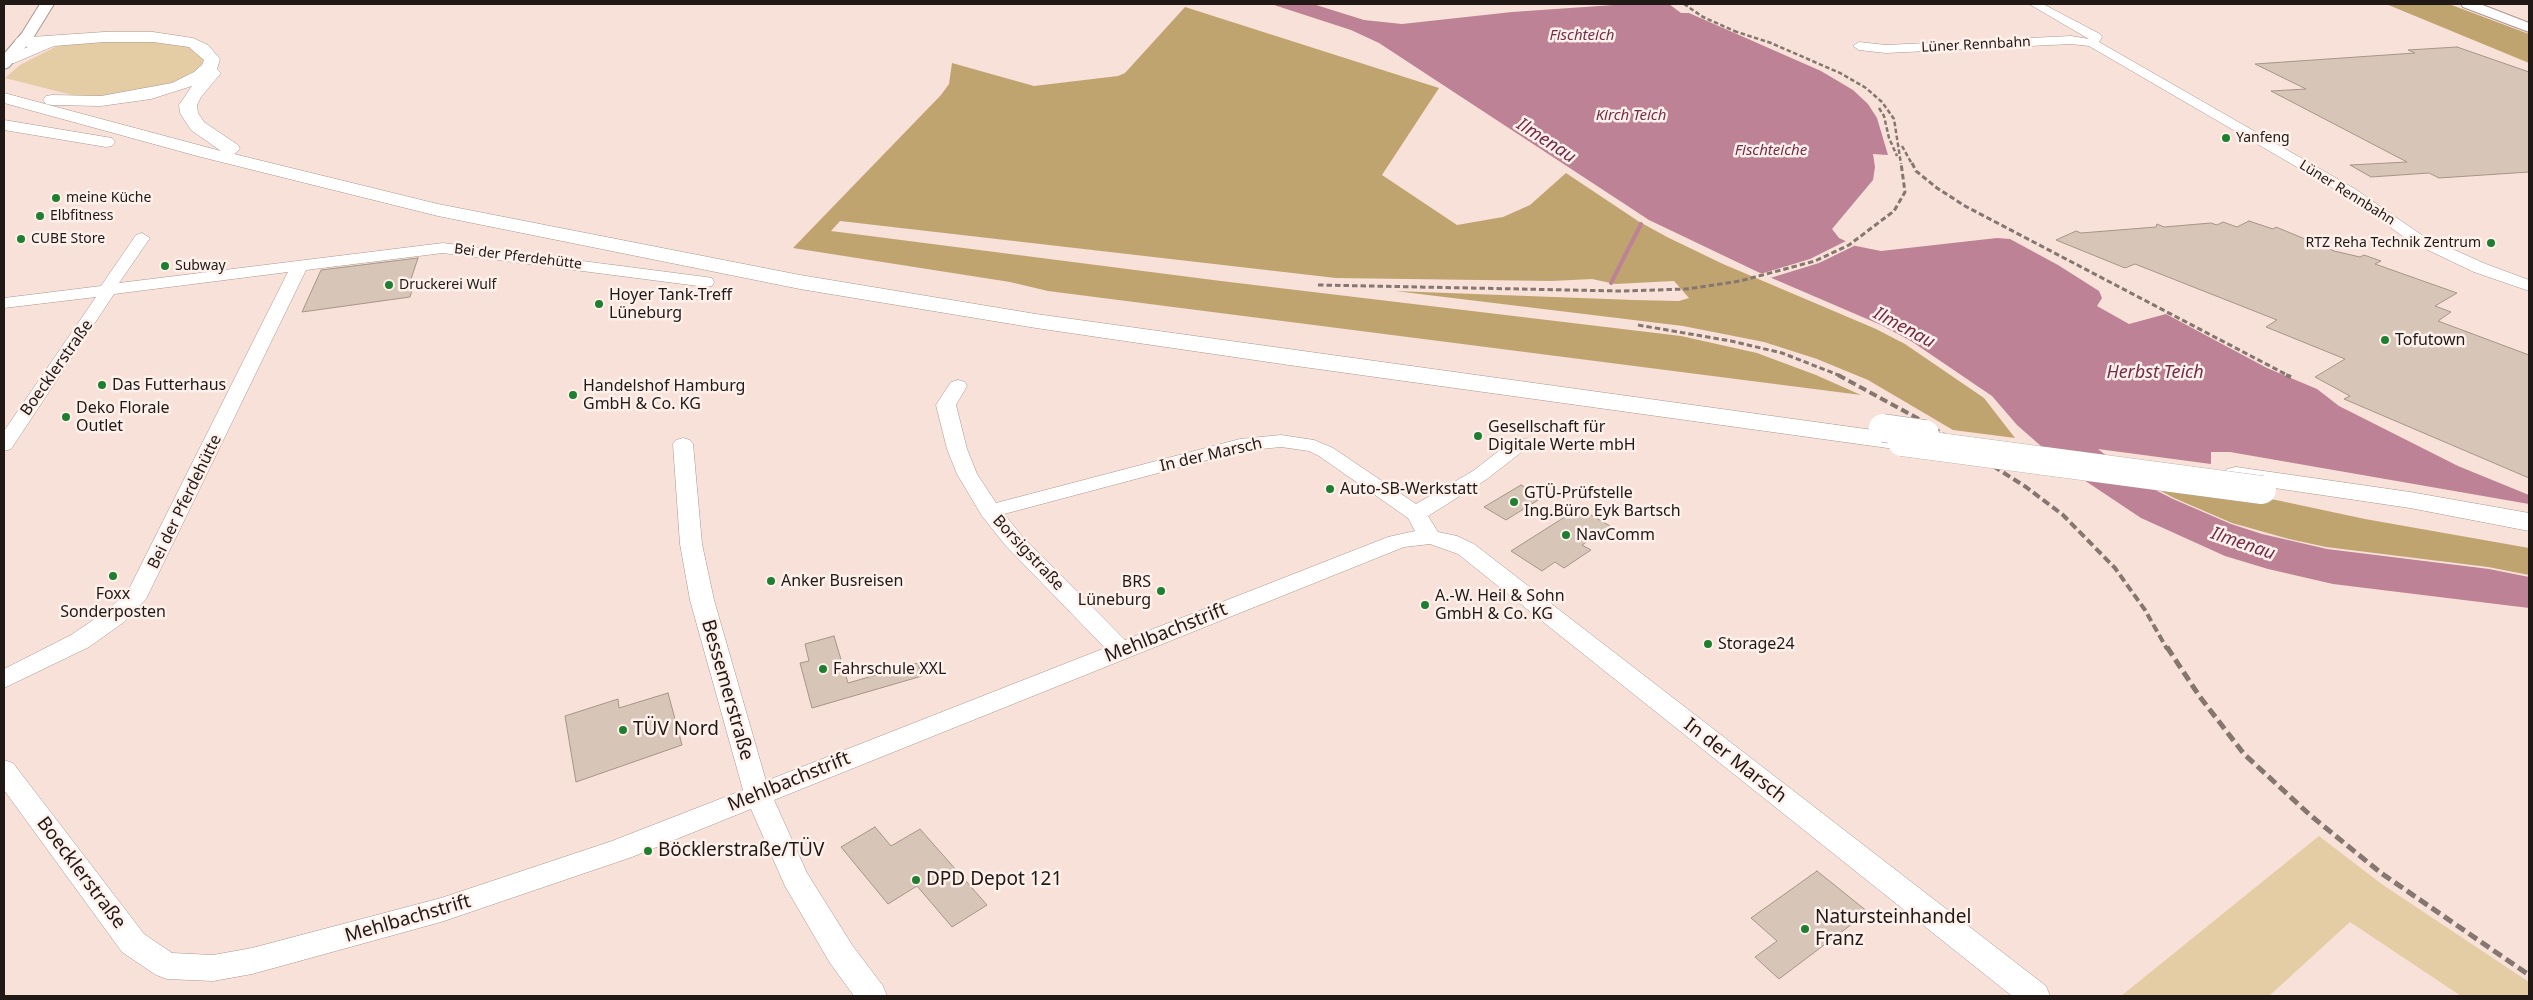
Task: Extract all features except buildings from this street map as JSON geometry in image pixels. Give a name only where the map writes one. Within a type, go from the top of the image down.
[{"type":"highway","points":[[23,41],[143,34],[183,37],[210,46],[220,58],[218,66],[194,95],[188,105],[188,113],[197,126],[232,149]]},
{"type":"highway","points":[[23,41],[30,43],[121,36],[176,39],[202,48],[212,59],[210,67],[200,76],[178,87],[151,94],[101,101],[52,100]]},
{"type":"highway","points":[[6,62],[61,41]]},
{"type":"highway","points":[[4,86],[232,149],[453,202],[579,229],[888,285],[1295,348],[2262,490],[2426,515],[2529,534]]},
{"type":"highway","points":[[4,98],[285,173],[565,237],[894,298],[1279,357],[1892,435],[2236,475],[2400,499],[2529,522]]},
{"type":"highway","points":[[4,125],[285,173]]},
{"type":"main road","points":[[6,62],[48,4]]},
{"type":"main road","points":[[2468,4],[2529,28]]},
{"type":"street","name":"Lüner Rennbahn","points":[[2035,4],[2096,37],[2092,43]]},
{"type":"street","name":"Lüner Rennbahn","points":[[1859,46],[1886,49],[2071,40],[2092,43],[2350,192],[2417,239],[2480,268],[2529,286]]},
{"type":"street","points":[[107,290],[142,238]]},
{"type":"street","name":"Bei der Pferdehütte","points":[[4,303],[300,265],[455,248],[706,282]]},
{"type":"street","name":"Bei der Pferdehütte","points":[[4,678],[54,655],[100,628],[128,604],[142,587],[300,265]]},
{"type":"street","name":"Boecklerstraße","points":[[4,445],[102,302],[107,290]]},
{"type":"street","name":"Borsigstraße","points":[[958,386],[946,406],[955,441],[967,474],[990,511],[1014,541],[1121,650]]},
{"type":"street","name":"In der Marsch","points":[[990,511],[1240,445],[1281,441],[1314,446],[1326,452],[1416,514],[1430,537]]},
{"type":"street","points":[[1416,514],[1480,475],[1521,443]]},
{"type":"street","name":"Bessemerstraße","points":[[683,444],[691,544],[702,600],[758,795],[795,878],[841,954],[872,996]]},
{"type":"street","name":"In der Marsch","points":[[1396,542],[1411,538],[1430,537],[1450,541],[1466,549],[2035,996]]},
{"type":"street","name":"Mehlbachstrift","points":[[168,966],[212,968],[252,961],[441,910],[614,852],[1396,542]]},
{"type":"street","name":"Boecklerstraße","points":[[4,770],[133,943],[168,966]]},
{"type":"shaded area","points":[[2386,4],[2449,4],[2529,34],[2529,63]]},
{"type":"shaded area","points":[[1185,7],[1439,88],[1382,175],[1457,225],[1503,217],[1530,205],[1566,173],[1638,221],[1667,237],[1723,264],[1876,329],[1905,344],[1984,398],[2015,438],[1953,430],[1868,380],[1817,359],[1764,342],[1683,326],[1395,291],[1634,300],[1679,301],[1689,298],[1674,281],[1615,284],[1592,279],[1552,281],[1336,278],[840,221],[831,231],[1221,281],[1681,336],[1757,353],[1816,375],[1861,395],[1048,291],[1010,282],[793,248],[941,95],[949,84],[952,63],[1034,86],[1118,76],[1125,73]]},
{"type":"shaded area","points":[[109,39],[187,44],[206,61],[190,79],[140,94],[84,98],[5,78],[20,65],[57,46]]},
{"type":"shaded area","points":[[2142,481],[2276,500],[2365,519],[2529,548],[2529,575],[2488,567],[2326,547],[2289,539],[2232,523],[2174,498]]},
{"type":"shaded area","points":[[2319,836],[2383,885],[2529,982],[2529,996],[2461,996],[2350,922],[2269,996],[2121,996]]},
{"type":"water","name":"Fischteiche","points":[[1271,4],[1313,4],[1364,20],[1402,24],[1512,12],[1628,4],[1669,4],[1681,13],[1689,13],[1821,71],[1853,90],[1868,104],[1877,118],[1888,155],[1873,154],[1875,167],[1873,180],[1832,229],[1839,238],[1856,246],[1881,251],[1997,238],[2010,239],[2058,265],[2099,291],[2102,298],[2097,306],[2129,324],[2166,314],[2267,368],[2317,389],[2339,406],[2458,466],[2529,495],[2529,504],[2230,452],[2211,452],[2211,464],[2098,449],[2138,481],[2173,499],[2231,524],[2262,534],[2327,549],[2489,569],[2529,577],[2529,608],[2333,584],[2268,569],[2225,556],[2141,518],[2066,468],[2017,425],[1992,396],[1911,341],[1881,325],[1760,273],[1649,220],[1379,43],[1351,30]]},
{"type":"pier","points":[[1848,240],[1858,244],[1819,263],[1767,279],[1757,275],[1810,259]]},
{"type":"waterway","points":[[1611,283],[1641,224]]},
{"type":"railway","points":[[1684,4],[1703,17],[1736,32]]},
{"type":"railway","points":[[1736,32],[1771,43],[1840,73],[1866,88],[1882,102],[1894,119],[1901,164]]},
{"type":"railway","points":[[1879,108],[1884,116],[1889,138],[1897,156]]},
{"type":"railway","points":[[1902,146],[1912,164]]},
{"type":"railway","points":[[1318,285],[1621,291],[1687,289],[1740,281],[1815,261],[1849,245],[1894,211],[1905,192],[1901,163]]},
{"type":"railway","points":[[1912,163],[1916,171],[1937,188],[1965,206],[2289,376]]},
{"type":"railway","points":[[1638,325],[1731,341],[1782,353],[1841,376]]},
{"type":"railway","points":[[1838,375],[1919,419],[2026,487],[2063,515],[2115,568],[2145,610],[2167,649]]},
{"type":"railway","points":[[2286,375],[2291,377]]},
{"type":"railway","points":[[2167,647],[2200,697],[2244,754],[2310,815],[2381,873],[2529,975]]},
{"type":"place","name":"Yanfeng","points":[[2226,138]]},
{"type":"place","name":"meine Küche","points":[[56,198]]},
{"type":"place","name":"Elbfitness","points":[[40,216]]},
{"type":"place","name":"CUBE Store","points":[[21,239]]},
{"type":"place","name":"RTZ Reha Technik Zentrum","points":[[2491,243]]},
{"type":"place","name":"Subway","points":[[165,266]]},
{"type":"place","name":"Druckerei Wulf","points":[[389,285]]},
{"type":"place","name":"Hoyer Tank-Treff Lüneburg","points":[[599,304]]},
{"type":"place","name":"Tofutown","points":[[2385,340]]},
{"type":"place","name":"Das Futterhaus","points":[[102,385]]},
{"type":"place","name":"Handelshof Hamburg GmbH & Co. KG","points":[[573,395]]},
{"type":"place","name":"Deko Florale Outlet","points":[[66,417]]},
{"type":"place","name":"Gesellschaft für Digitale Werte mbH","points":[[1478,436]]},
{"type":"place","name":"Auto-SB-Werkstatt","points":[[1330,489]]},
{"type":"place","name":"GTÜ-Prüfstelle Ing.Büro Eyk Bartsch","points":[[1514,502]]},
{"type":"place","name":"NavComm","points":[[1566,535]]},
{"type":"place","name":"Foxx Sonderposten","points":[[113,576]]},
{"type":"place","name":"Anker Busreisen","points":[[771,581]]},
{"type":"place","name":"BRS Lüneburg","points":[[1161,591]]},
{"type":"place","name":"A.-W. Heil & Sohn GmbH & Co. KG","points":[[1425,605]]},
{"type":"place","name":"Storage24","points":[[1708,644]]},
{"type":"place","name":"Fahrschule XXL","points":[[823,669]]},
{"type":"place","name":"TÜV Nord","points":[[623,730]]},
{"type":"place","name":"Böcklerstraße/TÜV","points":[[648,851]]},
{"type":"place","name":"DPD Depot 121","points":[[916,880]]},
{"type":"place","name":"Natursteinhandel Franz","points":[[1805,929]]},
{"type":"water label","name":"Fischteich","points":[[1582,36]]},
{"type":"water label","name":"Kirch Teich","points":[[1631,116]]},
{"type":"water label","name":"Ilmenau","points":[[1546,141]]},
{"type":"water label","name":"Ilmenau","points":[[1904,328]]},
{"type":"water label","name":"Herbst Teich","points":[[2155,373]]},
{"type":"water label","name":"Ilmenau","points":[[2243,544]]}]
